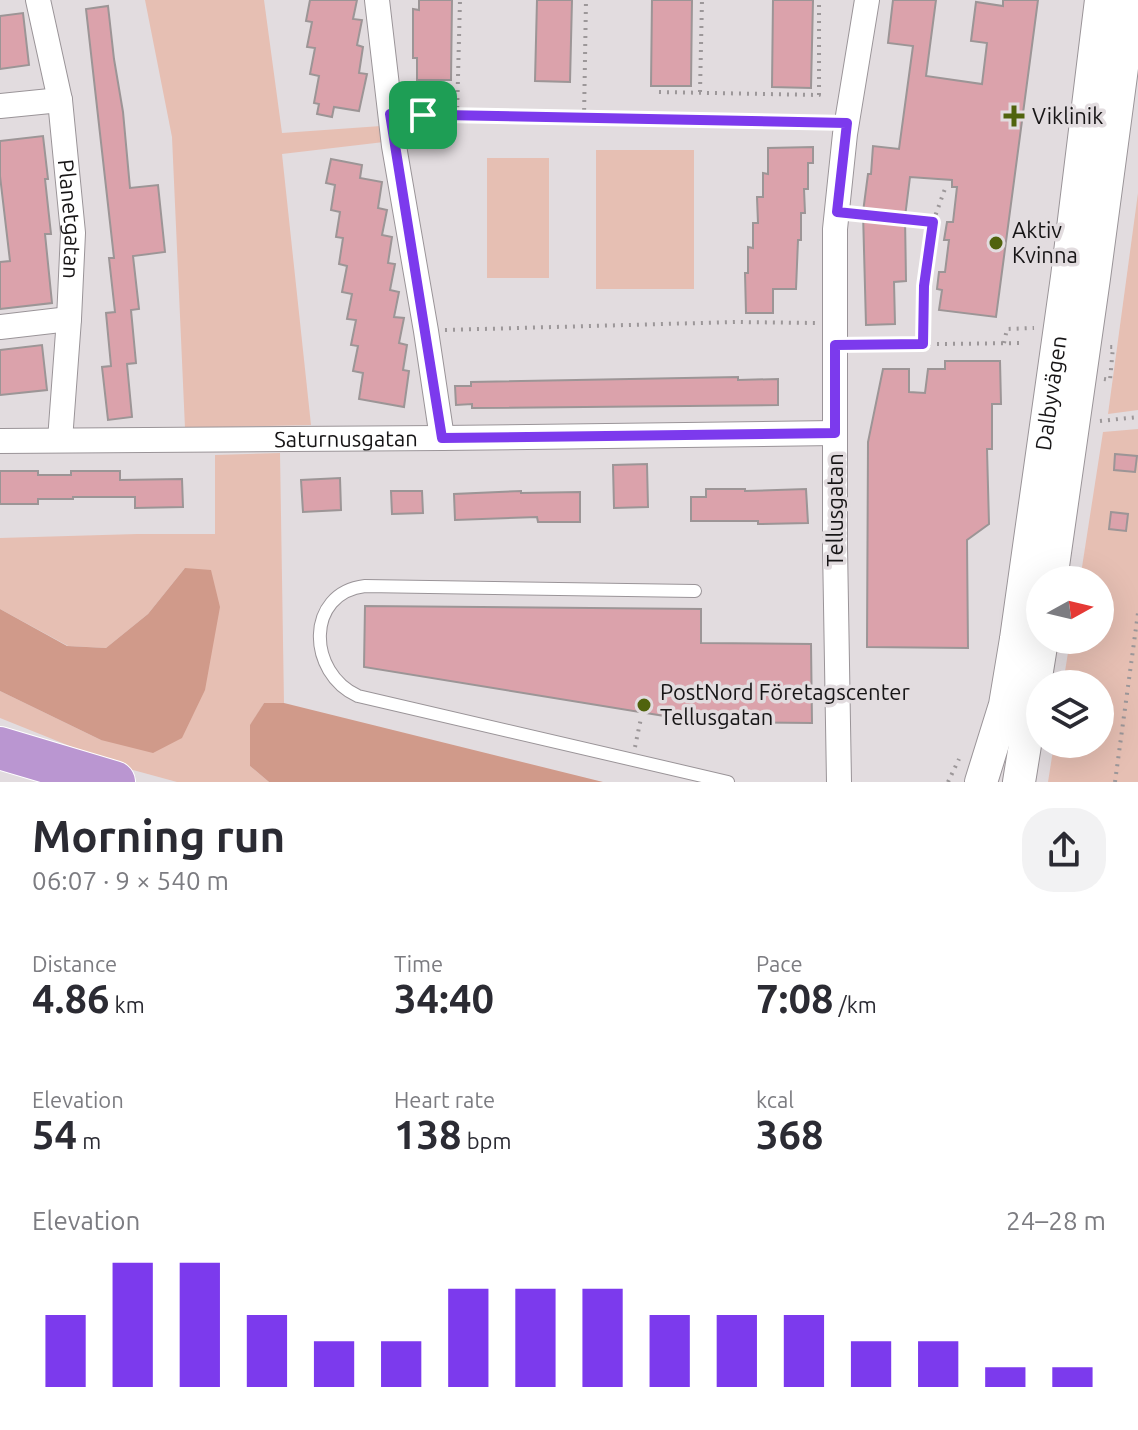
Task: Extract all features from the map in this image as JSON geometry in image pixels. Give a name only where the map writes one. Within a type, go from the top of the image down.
[{"type":"highway","points":[[0,748],[114,782]]},
{"type":"highway","points":[[0,757],[59,782]]},
{"type":"main road","name":"Dalbyvägen","points":[[981,782],[1005,705],[1016,639],[1067,277],[1101,0]]},
{"type":"main road","name":"Dalbyvägen","points":[[1053,566],[1131,0]]},
{"type":"main road","points":[[1019,782],[1040,654]]},
{"type":"street","name":"Planetgatan","points":[[38,0],[60,100],[73,233],[60,440]]},
{"type":"street","points":[[377,0],[394,146],[442,438]]},
{"type":"street","name":"Tellusgatan","points":[[839,782],[835,229],[847,123],[867,0]]},
{"type":"street","points":[[0,106],[60,100]]},
{"type":"street","points":[[0,327],[69,319]]},
{"type":"street","name":"Saturnusgatan","points":[[0,441],[835,433]]},
{"type":"lane","points":[[695,591],[354,587],[337,596],[325,613],[320,634],[321,653],[329,671],[352,693],[368,699],[728,782]]},
{"type":"path","points":[[457,116],[460,0]]},
{"type":"path","points":[[584,119],[586,0]]},
{"type":"path","points":[[700,92],[702,0]]},
{"type":"path","points":[[659,92],[819,95],[819,0]]},
{"type":"path","points":[[390,114],[847,123]]},
{"type":"path","points":[[923,344],[924,286],[933,222],[946,186]]},
{"type":"path","points":[[837,212],[933,222]]},
{"type":"path","points":[[426,331],[736,322],[923,344],[1024,343]]},
{"type":"path","points":[[1004,343],[1007,329],[1041,328]]},
{"type":"path","points":[[1110,380],[1113,347]]},
{"type":"path","points":[[1094,422],[1138,417]]},
{"type":"path","points":[[1115,782],[1138,613]]},
{"type":"path","points":[[633,761],[641,718]]},
{"type":"shaded area","points":[[145,0],[264,0],[282,133],[381,126],[384,142],[282,154],[311,425],[185,428],[172,137]]},
{"type":"shaded area","points":[[596,150],[694,150],[694,289],[596,289]]},
{"type":"shaded area","points":[[487,158],[549,158],[549,278],[487,278]]},
{"type":"shaded area","points":[[1138,193],[1138,410],[1108,414]]},
{"type":"shaded area","points":[[1138,429],[1138,782],[1048,782],[1052,758],[1114,758],[1114,670],[1065,670],[1068,654],[1114,654],[1114,566],[1082,566],[1103,432]]},
{"type":"shaded area","points":[[280,453],[284,703],[264,703],[250,726],[250,766],[269,782],[177,782],[122,767],[0,718],[0,691],[101,740],[185,568],[148,614],[106,648],[68,646],[0,609],[0,538],[215,534],[215,455]]},
{"type":"shaded area","points":[[185,568],[211,570],[220,607],[205,690],[182,738],[153,753],[101,740],[0,691],[0,609],[67,646],[106,648],[148,614]]},
{"type":"shaded area","points":[[264,703],[284,703],[603,782],[269,782],[250,766],[250,725]]},
{"type":"building","points":[[310,0],[357,0],[353,19],[362,20],[357,45],[363,47],[359,73],[367,74],[359,111],[334,107],[332,117],[317,114],[319,104],[314,103],[319,76],[310,74],[315,48],[307,47],[312,22],[306,21]]},
{"type":"building","points":[[419,0],[452,0],[451,80],[417,80],[417,58],[413,58],[413,9],[419,10]]},
{"type":"building","points":[[537,0],[572,0],[570,82],[535,81]]},
{"type":"building","points":[[652,0],[692,0],[691,86],[651,86]]},
{"type":"building","points":[[773,0],[813,0],[811,88],[772,87]]},
{"type":"building","points":[[893,0],[936,0],[926,76],[982,84],[987,43],[971,41],[976,2],[1003,6],[1003,0],[1038,0],[996,317],[939,310],[942,290],[937,289],[939,272],[945,272],[949,240],[944,240],[947,222],[953,222],[957,187],[952,187],[952,180],[910,177],[905,217],[906,281],[894,282],[895,324],[866,325],[863,212],[868,174],[871,174],[873,146],[899,149],[913,46],[888,43]]},
{"type":"building","points":[[108,6],[130,188],[158,185],[165,252],[133,256],[139,309],[131,310],[136,363],[127,364],[132,417],[108,420],[102,367],[111,366],[106,313],[115,312],[109,258],[114,258],[86,9]]},
{"type":"building","points":[[23,13],[29,65],[0,69],[0,16]]},
{"type":"building","points":[[43,136],[51,234],[45,234],[52,303],[0,309],[0,262],[10,261],[0,176],[0,141]]},
{"type":"building","points":[[813,147],[813,163],[808,163],[808,189],[804,189],[805,213],[801,213],[796,289],[773,289],[773,313],[746,313],[748,247],[753,248],[753,223],[758,223],[757,197],[763,197],[763,173],[768,174],[768,148]]},
{"type":"building","points":[[331,159],[362,165],[360,178],[382,182],[378,208],[387,210],[382,235],[392,237],[388,263],[395,264],[390,290],[399,292],[394,317],[404,318],[399,343],[407,345],[403,370],[409,371],[404,407],[359,399],[363,373],[353,371],[358,346],[351,345],[356,320],[347,319],[352,294],[342,292],[347,266],[339,264],[343,238],[336,237],[340,212],[331,210],[335,185],[326,183]]},
{"type":"building","points":[[42,345],[47,390],[0,395],[0,350]]},
{"type":"building","points":[[945,361],[1000,361],[1001,404],[992,404],[992,449],[987,449],[989,524],[967,540],[968,648],[867,647],[868,442],[883,369],[909,369],[909,392],[925,393],[928,369],[945,369]]},
{"type":"building","points":[[738,377],[738,380],[778,379],[778,405],[472,408],[472,404],[456,405],[455,386],[471,386],[471,382]]},
{"type":"building","points":[[1115,454],[1137,456],[1135,472],[1114,470]]},
{"type":"building","points":[[647,464],[648,507],[614,508],[613,465]]},
{"type":"building","points":[[0,471],[71,475],[71,471],[120,471],[120,480],[182,479],[183,507],[135,508],[135,497],[73,497],[38,499],[38,504],[0,504]]},
{"type":"building","points":[[340,478],[341,510],[303,512],[301,480]]},
{"type":"building","points":[[706,489],[806,489],[808,523],[691,521],[691,497],[706,497]]},
{"type":"building","points":[[391,491],[422,491],[423,513],[392,514]]},
{"type":"building","points":[[580,492],[580,522],[538,522],[537,517],[455,520],[454,494]]},
{"type":"building","points":[[1111,512],[1128,514],[1126,531],[1109,529]]},
{"type":"building","points":[[365,606],[701,609],[701,643],[811,644],[812,723],[701,722],[364,667]]},
{"type":"place","name":"Viklinik","points":[[1014,116]]},
{"type":"place","name":"Aktiv Kvinna","points":[[996,243]]},
{"type":"place","name":"PostNord Företagscenter Tellusgatan","points":[[644,705]]},
{"type":"route","points":[[390,114],[423,115],[847,123],[837,212],[933,222],[924,286],[923,344],[835,345],[835,433],[442,438],[390,114]]}]
